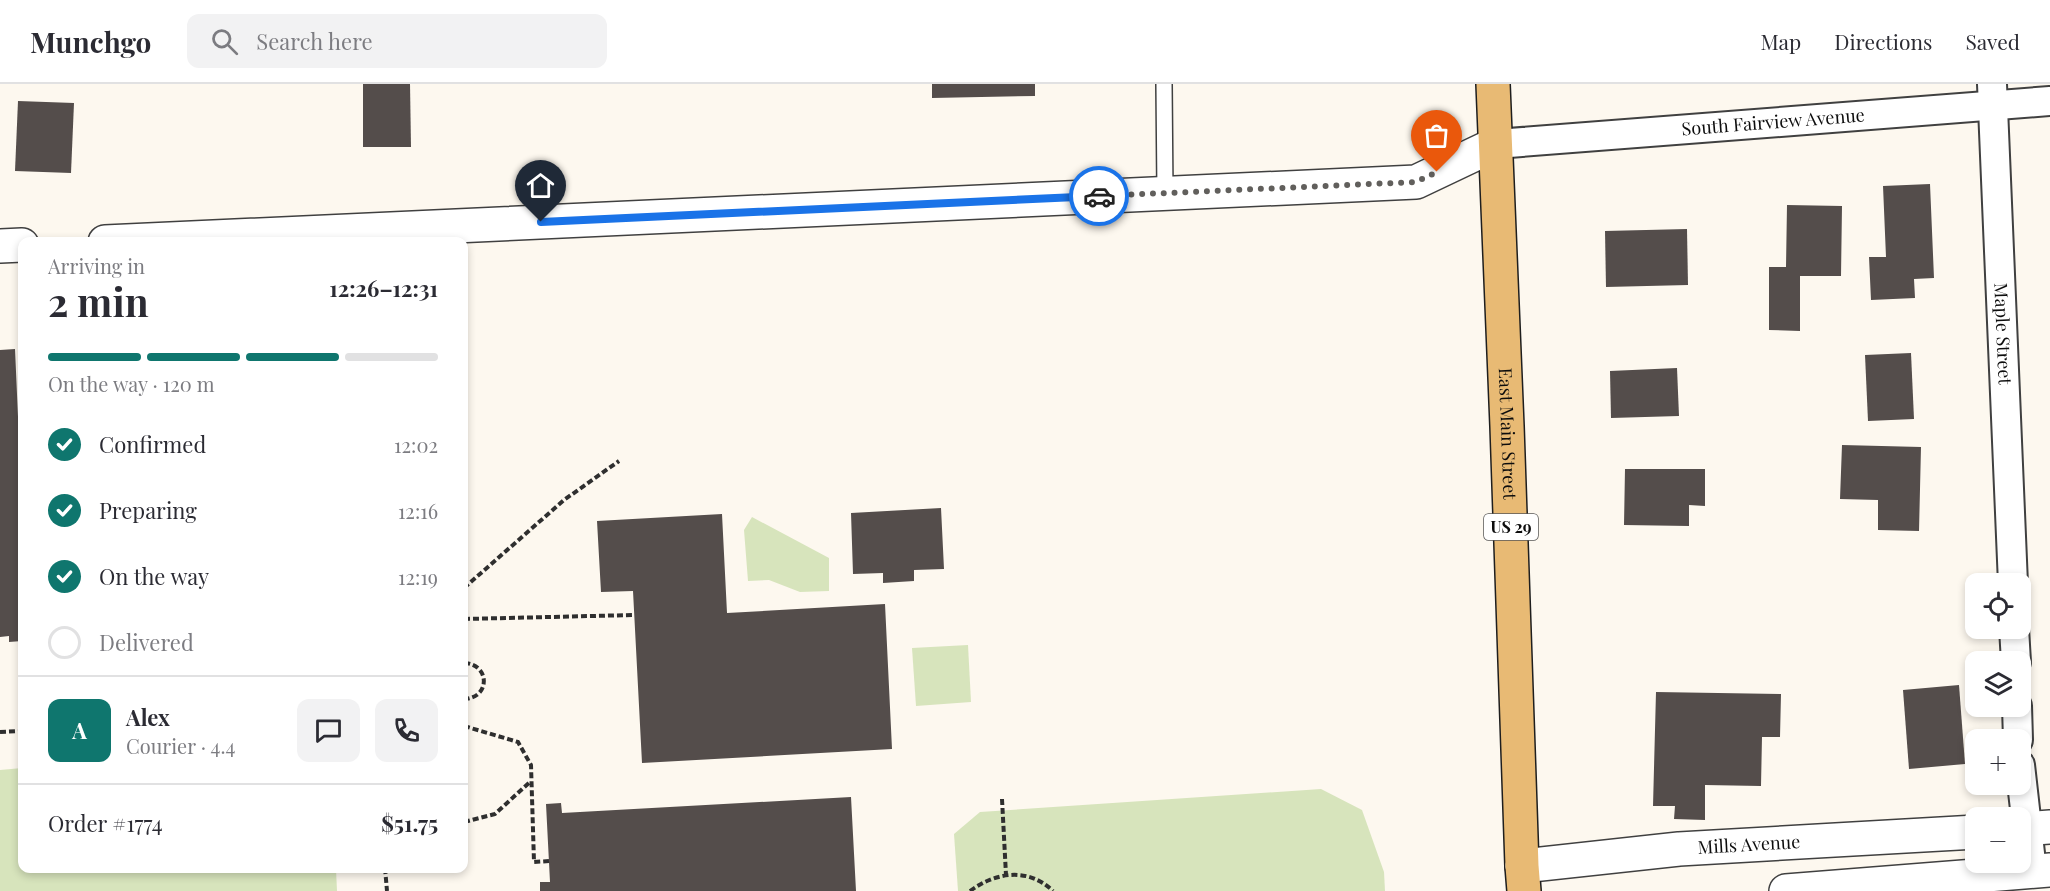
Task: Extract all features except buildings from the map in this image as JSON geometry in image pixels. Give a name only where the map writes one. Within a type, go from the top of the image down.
[{"type":"main road","name":"East Main Street","points":[[1493,84],[1523,878]]},
{"type":"street","name":"South Fairview Avenue","points":[[1496,144],[1993,94],[2050,101]]},
{"type":"street","name":"Maple Street","points":[[1993,94],[2013,573]]},
{"type":"street","points":[[213,237],[1416,182],[1496,144]]},
{"type":"street","points":[[0,246],[18,245]]},
{"type":"street","points":[[1786,891],[2041,870],[2026,795]]},
{"type":"street","name":"Mills Avenue","points":[[1523,878],[1679,849],[1965,833]]},
{"type":"lane","points":[[1164,84],[1165,193]]},
{"type":"path","points":[[468,584],[564,500],[619,461]]},
{"type":"path","points":[[468,619],[634,615]]},
{"type":"path","points":[[468,663],[479,668],[484,681],[479,694],[468,699]]},
{"type":"path","points":[[468,727],[518,742],[531,765],[534,862],[549,861]]},
{"type":"path","points":[[0,732],[18,731]]},
{"type":"path","points":[[468,821],[495,814],[531,780]]},
{"type":"path","points":[[1002,800],[1006,875]]},
{"type":"path","points":[[385,873],[387,891]]},
{"type":"path","points":[[970,891],[984,881],[1006,875],[1021,875],[1043,881],[1053,891]]},
{"type":"green space","points":[[752,517],[829,558],[829,591],[800,592],[769,580],[748,581],[744,530]]},
{"type":"green space","points":[[968,645],[971,702],[916,706],[912,648]]},
{"type":"green space","points":[[18,768],[18,873],[336,873],[337,891],[0,891],[0,770]]},
{"type":"green space","points":[[1321,789],[1362,810],[1384,872],[1385,891],[958,891],[954,834],[980,812]]},
{"type":"way so far","points":[[1099,196],[1416,182],[1437,172]]},
{"type":"route","points":[[541,222],[1099,196]]}]
